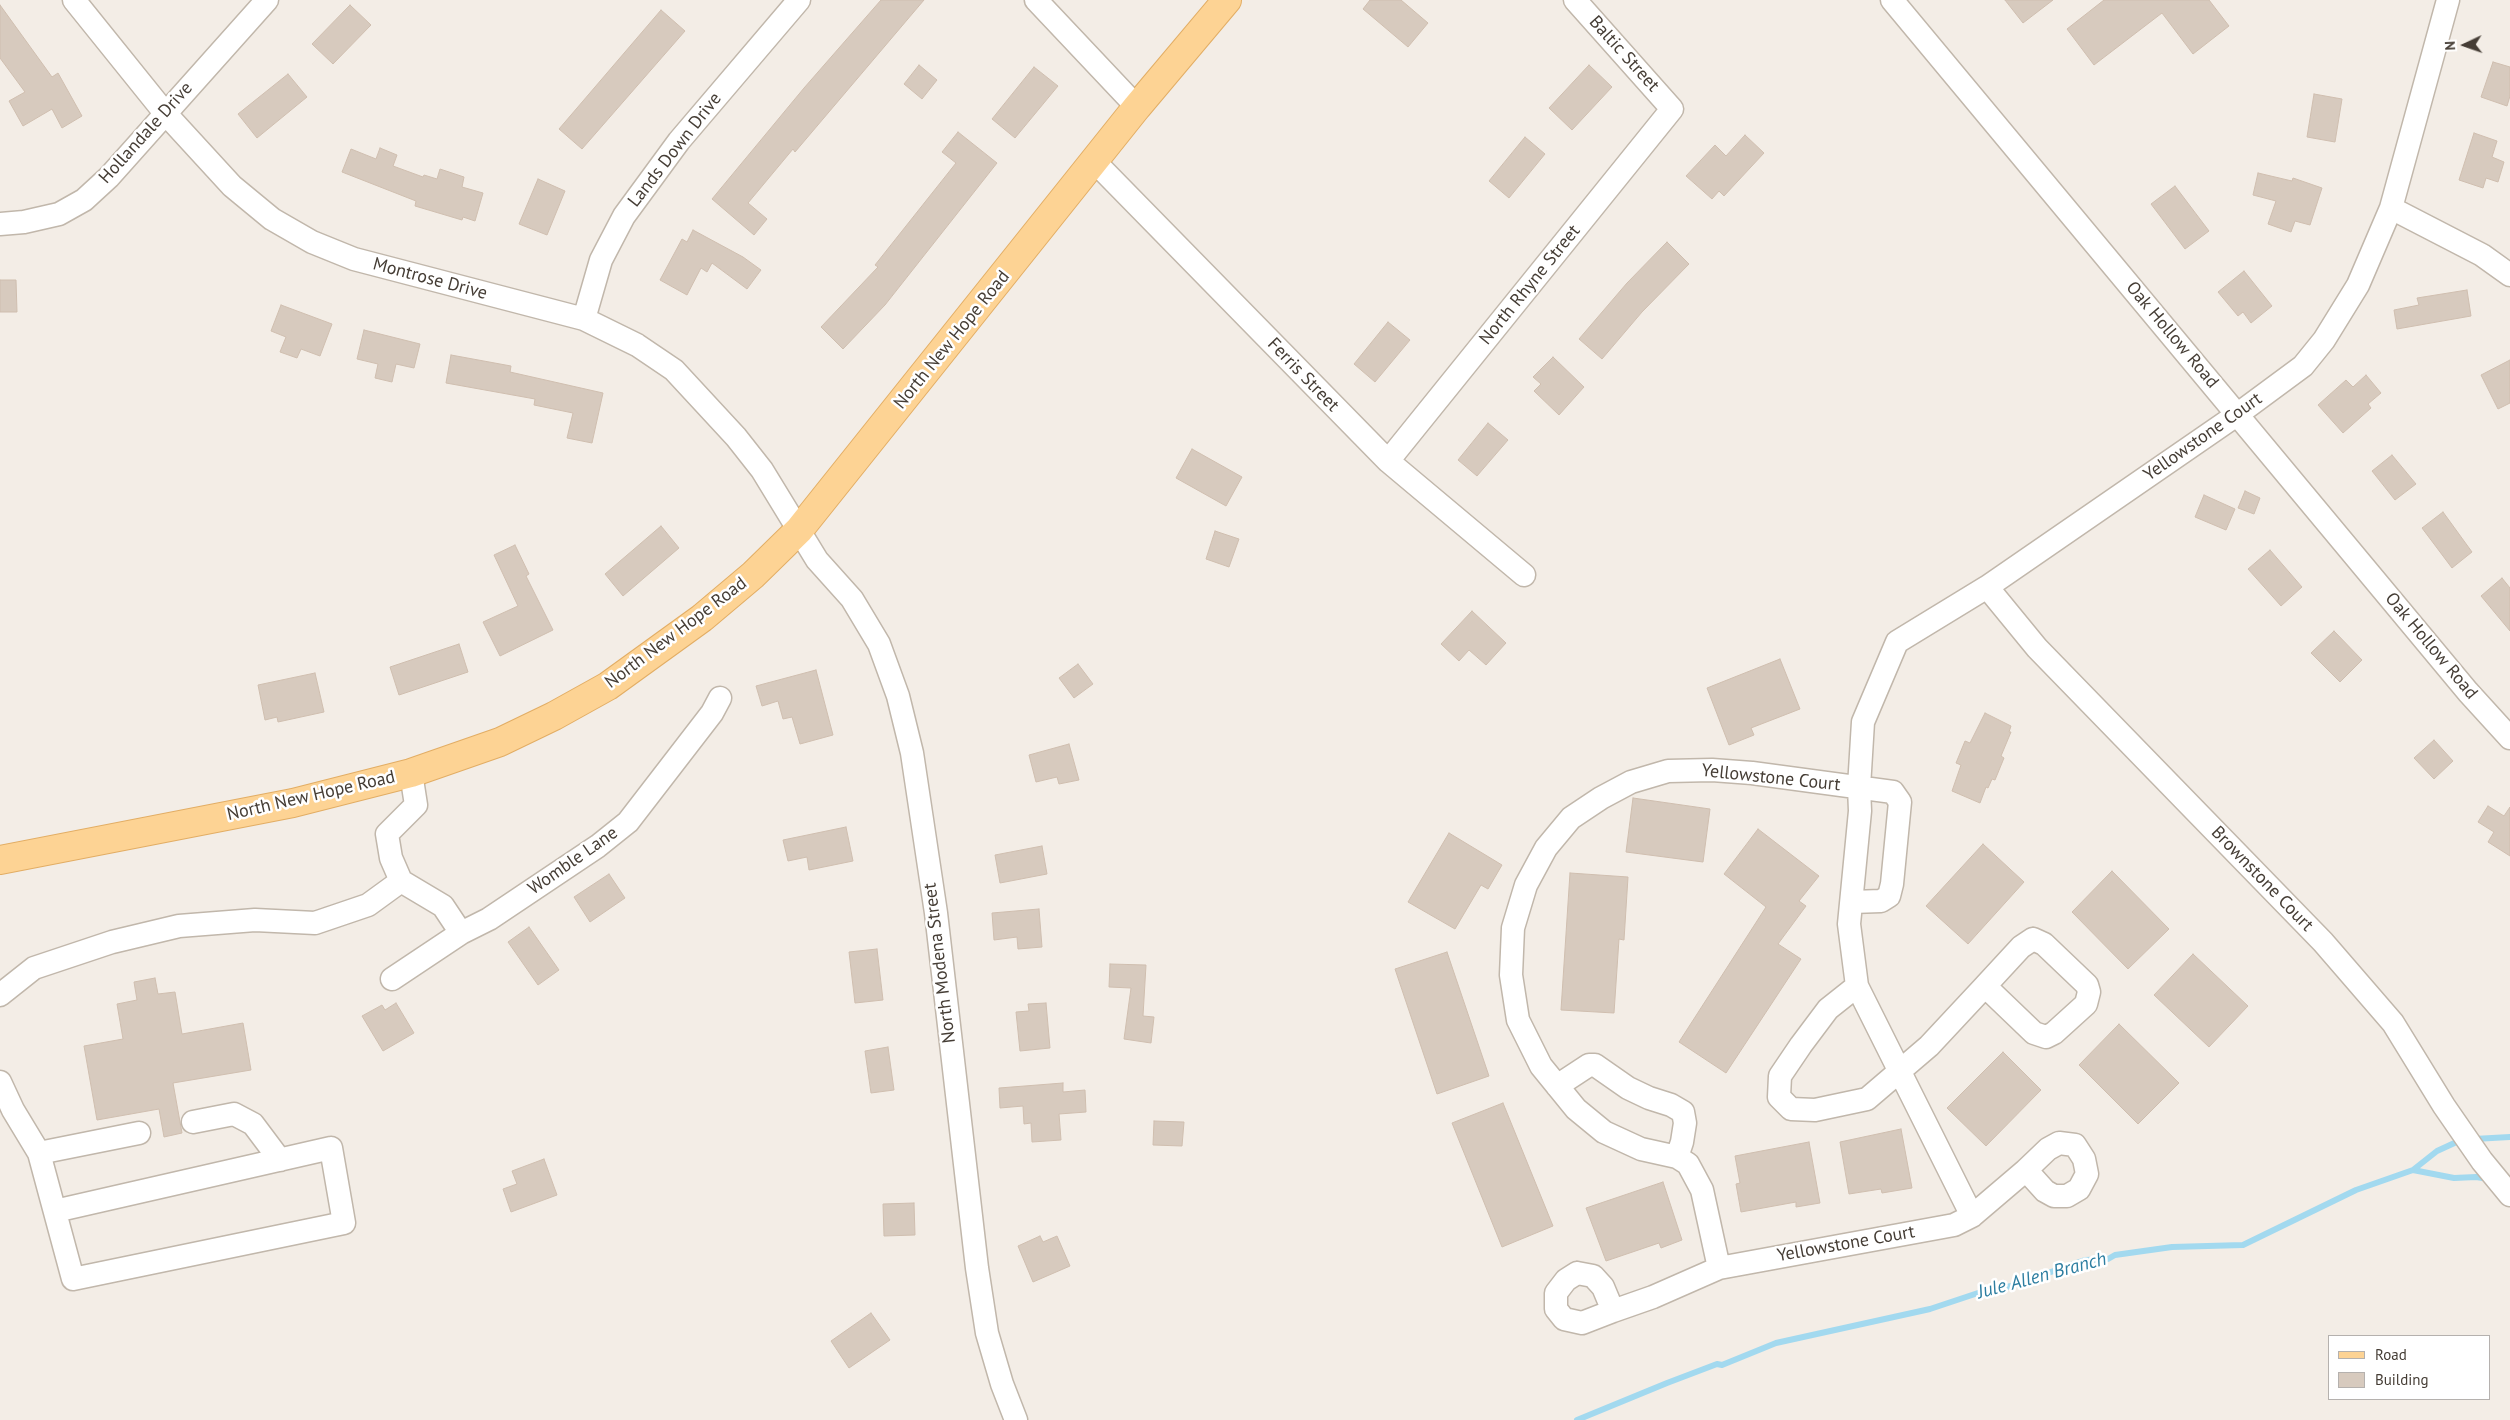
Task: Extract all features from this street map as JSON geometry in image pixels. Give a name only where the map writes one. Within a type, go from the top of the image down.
[{"type":"main road","name":"North New Hope Road","points":[[0,860],[293,803],[410,773],[500,742],[554,716],[608,686],[702,618],[753,575],[799,530],[1137,107],[1227,0]]},
{"type":"street","name":"Montrose Drive","points":[[74,0],[165,113],[232,186],[272,218],[312,242],[354,258],[584,319],[636,345],[674,370],[736,437],[799,530]]},
{"type":"street","name":"Hollandale Drive","points":[[0,224],[24,222],[59,214],[84,200],[109,177],[267,0]]},
{"type":"street","name":"Lands Down Drive","points":[[584,319],[601,260],[624,216],[679,140],[799,0]]},
{"type":"street","points":[[1036,0],[1137,107]]},
{"type":"street","name":"Baltic Street","points":[[1575,0],[1672,109]]},
{"type":"street","name":"Oak Hollow Road","points":[[1892,0],[2468,692],[2510,738]]},
{"type":"street","name":"Yellowstone Court","points":[[1972,1216],[1857,986],[1849,924],[1860,811],[1859,787],[1863,722],[1897,642],[1987,586],[2238,414],[2302,366],[2324,340],[2358,285],[2391,208],[2448,0]]},
{"type":"street","name":"North Rhyne Street","points":[[1388,461],[1672,109]]},
{"type":"street","name":"Ferris Street","points":[[1094,161],[1388,461],[1524,575]]},
{"type":"street","points":[[2391,208],[2482,255],[2510,275]]},
{"type":"street","name":"North Modena Street","points":[[799,530],[817,560],[852,599],[879,644],[898,696],[912,753],[936,913],[977,1268],[987,1332],[1002,1384],[1016,1420]]},
{"type":"street","name":"Brownstone Court","points":[[1987,586],[2037,648],[2324,942],[2394,1023],[2444,1106],[2482,1161],[2510,1195]]},
{"type":"street","name":"Womble Lane","points":[[392,978],[461,933],[489,919],[598,846],[628,822],[712,713],[720,698]]},
{"type":"street","name":"Yellowstone Court","points":[[1677,1157],[1641,1149],[1604,1132],[1576,1109],[1540,1066],[1518,1020],[1511,975],[1513,928],[1526,885],[1546,848],[1571,818],[1631,782],[1668,771],[1712,770],[1752,772],[1893,792],[1900,802],[1898,838],[1889,896],[1881,901],[1852,902]]},
{"type":"street","points":[[410,773],[416,805],[387,834],[391,858],[401,881],[443,906],[461,933]]},
{"type":"street","points":[[0,995],[34,968],[112,942],[179,926],[255,920],[315,923],[368,905],[401,881]]},
{"type":"street","points":[[1857,986],[1828,1009],[1800,1045],[1780,1076],[1779,1097],[1790,1109],[1815,1110],[1867,1099],[1928,1046],[2021,947],[2033,939],[2044,944],[2087,984],[2089,992],[2086,1004],[2054,1033],[2046,1037],[2034,1033],[1985,986]]},
{"type":"street","points":[[1557,1086],[1589,1065],[1595,1065],[1628,1088],[1649,1098],[1671,1104],[1683,1112],[1685,1123],[1677,1157],[1688,1164],[1702,1190],[1719,1268]]},
{"type":"street","points":[[0,1082],[13,1110],[39,1153],[73,1279],[344,1224],[331,1148],[55,1210]]},
{"type":"street","points":[[193,1122],[234,1114],[253,1124],[280,1160]]},
{"type":"street","points":[[39,1153],[139,1133]]},
{"type":"street","name":"Yellowstone Court","points":[[1613,1311],[1653,1297],[1719,1268],[1954,1225],[1972,1216],[2026,1170]]},
{"type":"building","points":[[881,0],[924,0],[795,152],[793,149],[748,203],[767,219],[754,235],[712,199],[804,88]]},
{"type":"building","points":[[1370,0],[1401,0],[1428,23],[1408,47],[1363,9]]},
{"type":"building","points":[[2005,0],[2053,0],[2023,23]]},
{"type":"building","points":[[2104,0],[2209,0],[2229,26],[2193,54],[2162,13],[2094,65],[2067,29]]},
{"type":"building","points":[[0,5],[52,77],[58,73],[82,116],[62,128],[52,109],[23,126],[9,101],[25,92],[0,58]]},
{"type":"building","points":[[350,5],[371,25],[333,64],[312,44]]},
{"type":"building","points":[[661,10],[685,31],[582,149],[559,129]]},
{"type":"building","points":[[2493,62],[2510,67],[2510,96],[2507,106],[2481,97]]},
{"type":"building","points":[[919,65],[937,80],[922,99],[904,84]]},
{"type":"building","points":[[1589,65],[1612,87],[1572,130],[1549,108]]},
{"type":"building","points":[[1034,67],[1058,86],[1015,138],[992,119]]},
{"type":"building","points":[[288,74],[307,97],[257,138],[238,114]]},
{"type":"building","points":[[2314,94],[2342,99],[2335,142],[2307,137]]},
{"type":"building","points":[[958,132],[997,163],[885,305],[843,349],[821,327],[878,267],[875,265],[956,163],[942,152]]},
{"type":"building","points":[[2474,133],[2497,141],[2492,157],[2504,162],[2498,182],[2486,178],[2483,188],[2459,180]]},
{"type":"building","points":[[1745,135],[1764,153],[1724,196],[1719,191],[1712,199],[1686,176],[1715,145],[1726,156]]},
{"type":"building","points":[[1525,137],[1545,154],[1509,198],[1489,181]]},
{"type":"building","points":[[380,148],[397,155],[393,166],[423,177],[424,175],[437,179],[440,169],[464,177],[462,187],[483,193],[475,221],[463,217],[462,220],[415,206],[416,201],[342,172],[351,149],[376,159]]},
{"type":"building","points":[[2258,173],[2292,181],[2293,178],[2322,188],[2310,225],[2295,221],[2291,232],[2268,224],[2276,201],[2253,195]]},
{"type":"building","points":[[538,179],[565,191],[547,235],[519,224]]},
{"type":"building","points":[[2175,186],[2209,231],[2185,249],[2151,204]]},
{"type":"building","points":[[693,230],[743,257],[761,270],[747,289],[712,263],[707,272],[701,268],[687,295],[660,280],[682,239],[687,242]]},
{"type":"building","points":[[1667,242],[1689,264],[1642,312],[1602,359],[1579,339],[1627,283]]},
{"type":"building","points":[[2244,271],[2272,306],[2251,323],[2243,312],[2238,316],[2218,292]]},
{"type":"building","points":[[0,280],[16,280],[17,312],[0,312]]},
{"type":"building","points":[[2467,290],[2471,316],[2397,329],[2394,310],[2419,305],[2417,298]]},
{"type":"building","points":[[281,305],[332,324],[320,356],[301,349],[297,358],[280,352],[286,337],[271,331]]},
{"type":"building","points":[[1388,322],[1410,340],[1375,382],[1354,364]]},
{"type":"building","points":[[364,330],[420,344],[414,368],[396,364],[392,382],[375,378],[378,364],[357,359]]},
{"type":"building","points":[[451,355],[511,366],[510,372],[603,393],[592,443],[567,438],[573,413],[534,405],[535,399],[446,383]]},
{"type":"building","points":[[1553,357],[1584,387],[1559,415],[1534,391],[1541,384],[1533,377]]},
{"type":"building","points":[[2510,360],[2510,403],[2498,409],[2481,375]]},
{"type":"building","points":[[2366,375],[2381,393],[2368,404],[2371,408],[2343,433],[2318,405],[2346,380],[2353,387]]},
{"type":"building","points":[[1488,423],[1508,440],[1477,476],[1458,460]]},
{"type":"building","points":[[1192,449],[1242,477],[1226,506],[1176,478]]},
{"type":"building","points":[[2392,455],[2416,484],[2395,500],[2372,471]]},
{"type":"building","points":[[2245,491],[2260,498],[2254,514],[2238,508]]},
{"type":"building","points":[[2204,495],[2235,509],[2226,530],[2195,517]]},
{"type":"building","points":[[2443,512],[2472,552],[2452,568],[2422,528]]},
{"type":"building","points":[[661,526],[679,548],[623,596],[605,574]]},
{"type":"building","points":[[1215,531],[1239,539],[1229,567],[1206,559]]},
{"type":"building","points":[[515,545],[529,574],[526,576],[553,630],[500,656],[483,622],[518,606],[494,555]]},
{"type":"building","points":[[2270,550],[2302,587],[2281,606],[2248,569]]},
{"type":"building","points":[[2502,578],[2510,588],[2510,631],[2481,596]]},
{"type":"building","points":[[1472,611],[1506,643],[1486,665],[1469,650],[1459,661],[1441,644]]},
{"type":"building","points":[[2334,631],[2362,660],[2340,682],[2311,653]]},
{"type":"building","points":[[459,644],[468,672],[399,695],[390,667]]},
{"type":"building","points":[[1780,659],[1800,709],[1751,728],[1754,735],[1729,745],[1707,688]]},
{"type":"building","points":[[1078,664],[1093,684],[1074,698],[1059,678]]},
{"type":"building","points":[[816,670],[833,735],[800,744],[792,717],[783,719],[778,701],[762,706],[756,686]]},
{"type":"building","points":[[315,673],[324,712],[278,722],[277,717],[265,720],[258,685]]},
{"type":"building","points":[[1985,713],[2011,726],[2009,732],[2011,732],[2001,756],[2004,758],[1995,780],[1992,779],[1988,788],[1986,787],[1980,803],[1952,791],[1961,765],[1956,763],[1965,741],[1970,743]]},
{"type":"building","points":[[2434,740],[2453,761],[2434,779],[2414,758]]},
{"type":"building","points":[[1069,744],[1079,780],[1059,784],[1057,777],[1036,782],[1029,755]]},
{"type":"building","points":[[1633,798],[1710,809],[1703,862],[1626,852]]},
{"type":"building","points":[[2488,806],[2504,816],[2510,807],[2510,856],[2488,842],[2494,832],[2478,822]]},
{"type":"building","points":[[846,827],[853,861],[809,870],[807,857],[788,861],[783,840]]},
{"type":"building","points":[[1758,829],[1819,876],[1799,901],[1806,906],[1778,944],[1801,959],[1726,1073],[1679,1042],[1766,907],[1724,874]]},
{"type":"building","points":[[1449,833],[1502,865],[1488,889],[1481,885],[1455,929],[1408,902]]},
{"type":"building","points":[[1983,844],[2024,882],[1968,944],[1926,906]]},
{"type":"building","points":[[1042,846],[1047,874],[1000,883],[995,855]]},
{"type":"building","points":[[2112,871],[2169,929],[2128,969],[2072,912]]},
{"type":"building","points":[[1570,873],[1628,877],[1624,940],[1619,939],[1614,1013],[1561,1010]]},
{"type":"building","points":[[609,874],[625,898],[590,922],[574,897]]},
{"type":"building","points":[[1039,909],[1042,947],[1018,949],[1017,937],[994,940],[992,913]]},
{"type":"building","points":[[529,927],[559,970],[538,985],[508,942]]},
{"type":"building","points":[[877,949],[883,1000],[855,1003],[849,952]]},
{"type":"building","points":[[1447,952],[1489,1076],[1437,1094],[1395,969]]},
{"type":"building","points":[[2193,954],[2248,1006],[2209,1047],[2154,995]]},
{"type":"building","points":[[1110,964],[1146,965],[1143,1016],[1154,1017],[1151,1043],[1124,1039],[1131,988],[1109,987]]},
{"type":"building","points":[[155,978],[158,994],[175,992],[182,1034],[243,1023],[251,1070],[173,1083],[182,1133],[164,1137],[159,1109],[97,1120],[84,1046],[123,1039],[117,1004],[137,1000],[134,982]]},
{"type":"building","points":[[396,1003],[414,1033],[383,1051],[362,1016],[382,1005],[385,1010]]},
{"type":"building","points":[[1046,1003],[1050,1048],[1020,1051],[1016,1012],[1029,1011],[1028,1004]]},
{"type":"building","points":[[2119,1024],[2179,1083],[2138,1124],[2079,1065]]},
{"type":"building","points":[[888,1047],[894,1090],[871,1093],[865,1051]]},
{"type":"building","points":[[2003,1052],[2041,1090],[1986,1146],[1947,1108]]},
{"type":"building","points":[[1063,1083],[1063,1092],[1085,1090],[1086,1112],[1059,1114],[1061,1140],[1032,1142],[1031,1123],[1024,1124],[1023,1106],[1000,1108],[999,1088]]},
{"type":"building","points":[[1503,1103],[1553,1226],[1502,1247],[1452,1123]]},
{"type":"building","points":[[1154,1121],[1184,1122],[1182,1146],[1153,1145]]},
{"type":"building","points":[[1901,1129],[1912,1188],[1882,1193],[1881,1189],[1849,1194],[1840,1142]]},
{"type":"building","points":[[1809,1142],[1820,1203],[1796,1207],[1796,1202],[1741,1212],[1736,1184],[1740,1183],[1735,1156]]},
{"type":"building","points":[[544,1159],[557,1195],[511,1212],[503,1189],[517,1184],[512,1171]]},
{"type":"building","points":[[1663,1182],[1682,1240],[1661,1248],[1659,1243],[1606,1261],[1586,1208]]},
{"type":"building","points":[[914,1203],[915,1235],[884,1236],[883,1204]]},
{"type":"building","points":[[1040,1236],[1043,1242],[1057,1236],[1070,1266],[1033,1282],[1018,1246]]},
{"type":"building","points":[[871,1313],[890,1340],[849,1368],[831,1341]]},
{"type":"waterway","points":[[2474,1139],[2510,1137]]},
{"type":"waterway","points":[[2413,1170],[2437,1151],[2461,1140]]},
{"type":"waterway","name":"Jule Allen Branch","points":[[1577,1420],[1667,1383],[1717,1364],[1722,1365],[1776,1343],[1930,1309],[1981,1292],[2011,1286],[2085,1260],[2108,1259],[2115,1255],[2172,1247],[2243,1245],[2356,1190],[2413,1170],[2454,1178],[2476,1177],[2489,1179]]}]
